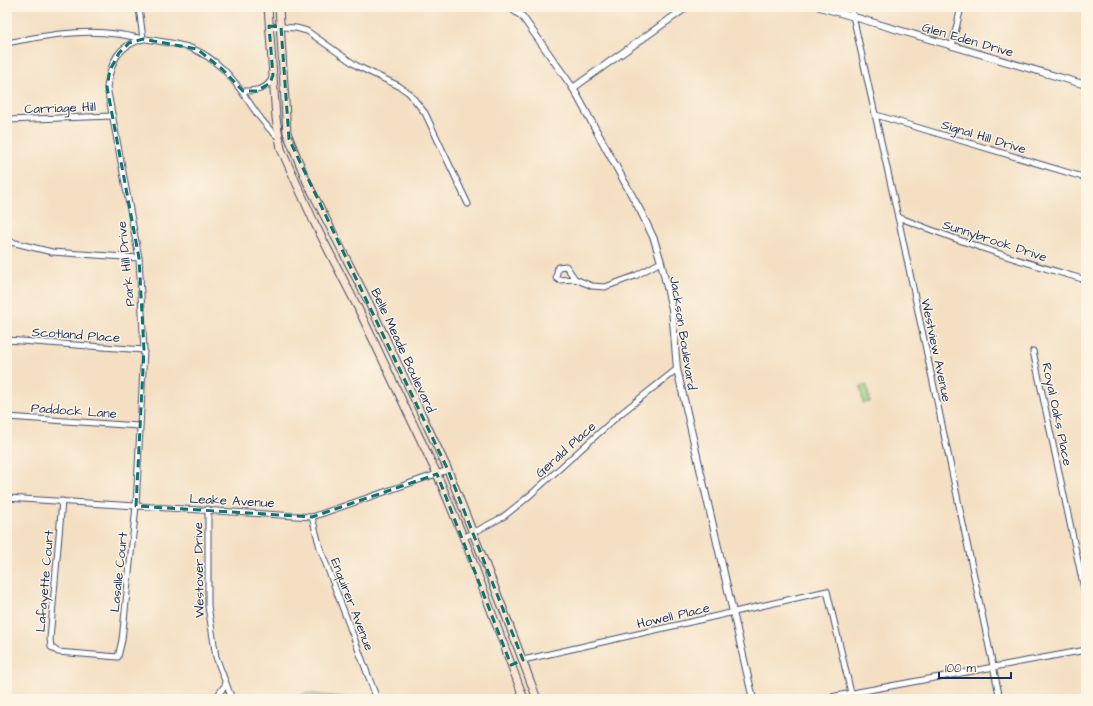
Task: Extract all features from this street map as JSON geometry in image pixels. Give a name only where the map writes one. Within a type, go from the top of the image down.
[{"type":"main road","name":"Belle Meade Boulevard","points":[[268,7],[278,137],[281,149],[303,199],[390,373],[437,474],[524,699]]},
{"type":"main road","name":"Belle Meade Boulevard","points":[[279,7],[288,135],[307,182],[386,338],[448,470],[474,533],[537,699]]},
{"type":"main road","points":[[273,75],[283,75]]},
{"type":"main road","points":[[278,137],[288,135]]},
{"type":"main road","points":[[375,343],[386,338]]},
{"type":"main road","points":[[390,373],[399,368]]},
{"type":"main road","points":[[511,665],[523,660]]},
{"type":"street","points":[[139,7],[143,39]]},
{"type":"street","name":"Jackson Boulevard","points":[[509,7],[522,16],[573,88],[641,212],[654,239],[672,309],[677,369],[754,699]]},
{"type":"street","points":[[573,88],[687,7]]},
{"type":"street","name":"Glen Eden Drive","points":[[820,7],[1086,86]]},
{"type":"street","name":"Westview Avenue","points":[[851,7],[898,216],[1000,699]]},
{"type":"street","points":[[952,46],[961,7]]},
{"type":"street","points":[[269,26],[296,28],[315,35],[357,66],[399,86],[409,93],[425,113],[468,204]]},
{"type":"street","points":[[7,42],[60,34],[88,32],[116,34],[178,43],[197,49],[222,69],[243,91],[268,129],[278,137]]},
{"type":"street","name":"Park Hill Drive","points":[[136,506],[144,350],[138,258],[107,87],[110,70],[118,54],[129,43],[143,39]]},
{"type":"street","points":[[243,91],[262,89],[270,83],[273,75]]},
{"type":"street","name":"Signal Hill Drive","points":[[876,115],[1086,178]]},
{"type":"street","name":"Carriage Hill","points":[[7,120],[113,116]]},
{"type":"street","name":"Sunnybrook Drive","points":[[898,216],[954,240],[1022,262],[1086,280]]},
{"type":"street","points":[[7,241],[52,252],[138,258]]},
{"type":"street","points":[[575,279],[592,286],[605,287],[635,276],[661,262]]},
{"type":"street","name":"Scotland Place","points":[[7,340],[144,350]]},
{"type":"street","name":"Royal Oaks Place","points":[[1033,351],[1086,598]]},
{"type":"street","name":"Gerald Place","points":[[463,538],[498,520],[528,497],[619,415],[677,369]]},
{"type":"street","name":"Paddock Lane","points":[[7,417],[139,426]]},
{"type":"street","name":"Leake Avenue","points":[[7,498],[208,509],[312,517],[448,470]]},
{"type":"street","name":"Lafayette Court","points":[[62,501],[50,639],[51,647],[58,652],[118,657],[122,640]]},
{"type":"street","name":"Lasalle Court","points":[[122,640],[136,506]]},
{"type":"street","name":"Westover Drive","points":[[208,509],[208,606],[216,657],[232,699]]},
{"type":"street","name":"Enquirer Avenue","points":[[312,517],[320,548],[377,699]]},
{"type":"street","name":"Howell Place","points":[[523,660],[827,591],[851,693]]},
{"type":"street","points":[[820,699],[1086,650]]},
{"type":"street","points":[[215,699],[226,684]]},
{"type":"highlighted area","points":[[269,26],[281,27],[289,139],[448,470],[523,660],[511,665],[437,474],[312,517],[136,506],[144,350],[139,258],[107,87],[110,70],[119,53],[129,43],[143,39],[197,49],[222,69],[243,91],[257,91],[270,83],[273,75]]},
{"type":"green space","points":[[867,385],[870,402],[863,403],[860,387]]},
{"type":"green space","points":[[306,693],[359,699],[292,699]]}]
